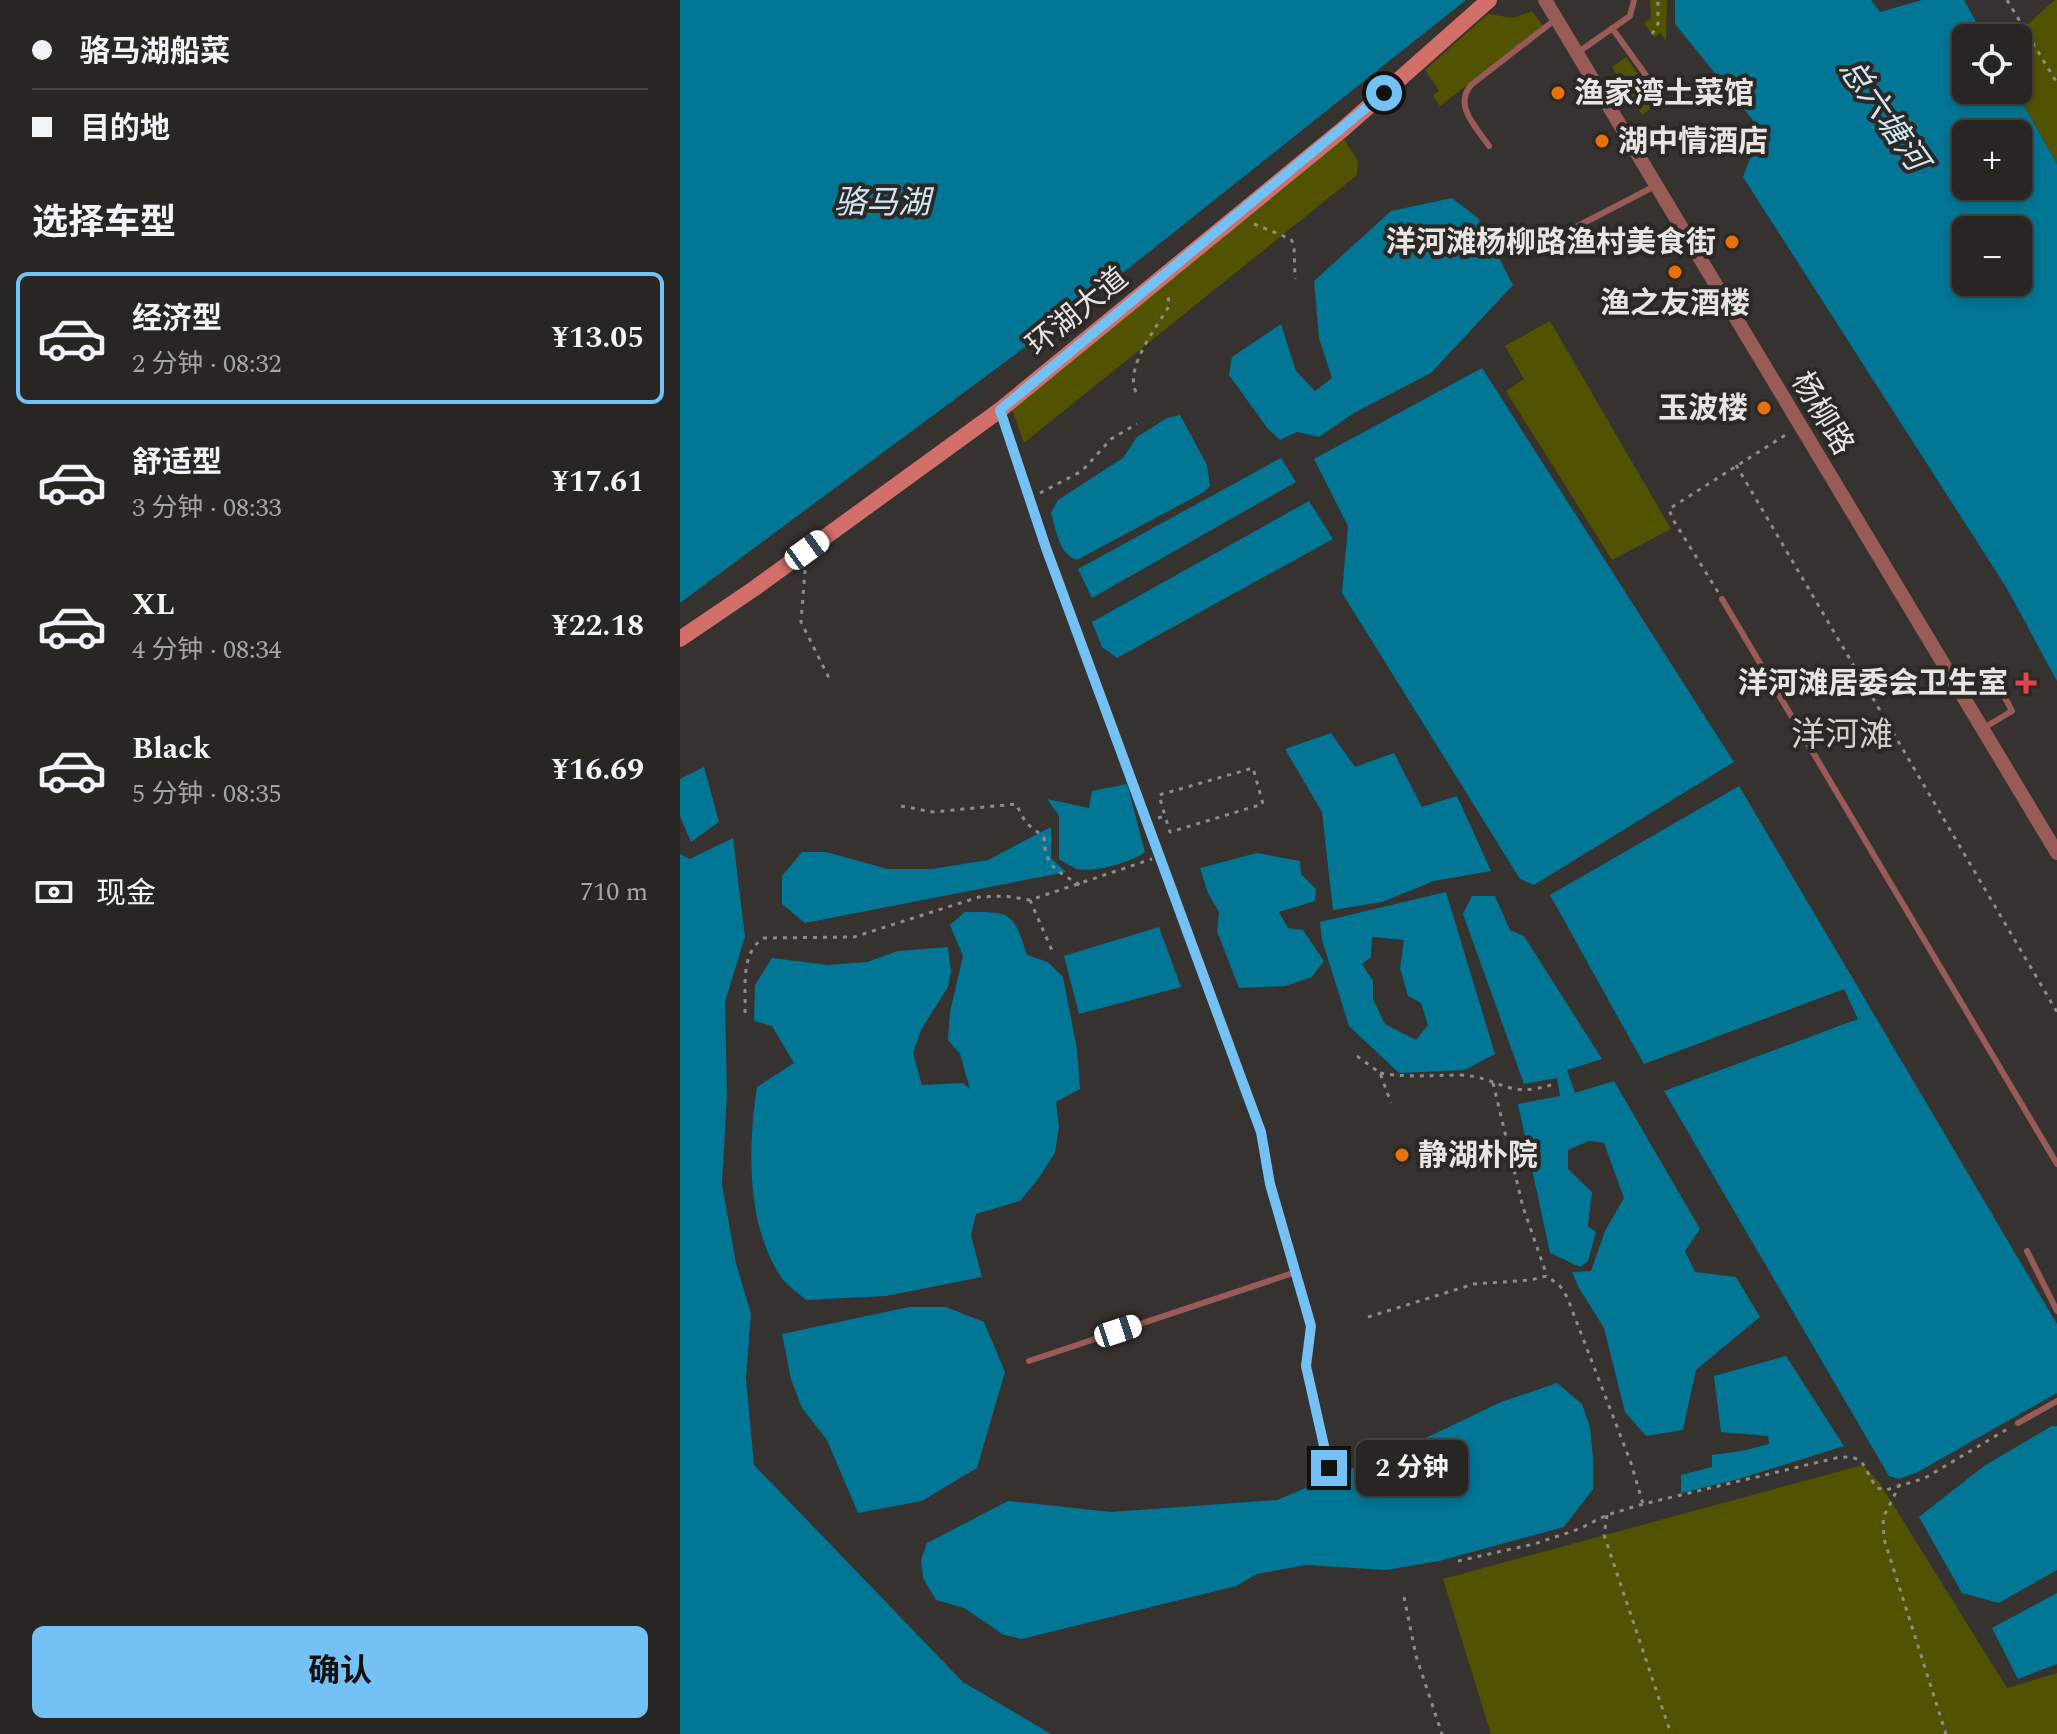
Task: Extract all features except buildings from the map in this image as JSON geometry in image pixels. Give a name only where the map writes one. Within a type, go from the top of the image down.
[{"type":"main road","name":"环湖大道","points":[[680,639],[1000,410],[1342,130],[1489,0]]},
{"type":"street","name":"杨柳路","points":[[1545,0],[2057,853]]},
{"type":"lane","points":[[1577,53],[1630,16],[1634,0]]},
{"type":"lane","points":[[1489,146],[1466,112],[1464,93],[1556,19]]},
{"type":"lane","points":[[1612,28],[1663,99]]},
{"type":"lane","points":[[1551,240],[1656,186]]},
{"type":"lane","points":[[1000,410],[1029,498],[1261,1132],[1270,1184],[1311,1326],[1306,1366],[1329,1468]]},
{"type":"lane","points":[[1722,599],[2057,1164]]},
{"type":"lane","points":[[1982,729],[2012,711],[1990,670]]},
{"type":"lane","points":[[2027,1251],[2057,1311]]},
{"type":"lane","points":[[1029,1361],[1296,1272]]},
{"type":"lane","points":[[2018,1423],[2057,1401]]},
{"type":"path","points":[[1652,34],[1658,24],[1658,0]]},
{"type":"path","points":[[2007,0],[2057,83]]},
{"type":"path","points":[[1235,217],[1291,239],[1295,279]]},
{"type":"path","points":[[1136,392],[1133,385],[1135,367],[1169,306],[1170,299],[1157,281]]},
{"type":"path","points":[[1029,498],[1082,471],[1111,439],[1137,424]]},
{"type":"path","points":[[1722,599],[1669,509],[1800,425]]},
{"type":"path","points":[[1736,465],[2057,1012]]},
{"type":"path","points":[[807,550],[801,622],[831,682]]},
{"type":"path","points":[[1253,768],[1263,804],[1170,832],[1165,816],[1159,795],[1253,768]]},
{"type":"path","points":[[901,806],[933,812],[1016,804],[1026,823],[1044,837],[1044,855],[1053,869],[1080,885]]},
{"type":"path","points":[[1147,822],[1165,816]]},
{"type":"path","points":[[745,1013],[750,950],[764,938],[854,937],[979,897],[1005,896],[1030,900],[1160,856]]},
{"type":"path","points":[[1030,900],[1054,955]]},
{"type":"path","points":[[1357,1056],[1380,1073],[1404,1077],[1479,1077],[1522,1091],[1551,1085]]},
{"type":"path","points":[[1380,1073],[1391,1103]]},
{"type":"path","points":[[1493,1083],[1523,1207],[1547,1276],[1560,1286],[1567,1297],[1631,1463],[1643,1504]]},
{"type":"path","points":[[1368,1317],[1474,1284],[1518,1282],[1547,1276]]},
{"type":"path","points":[[1458,1561],[1534,1544],[1643,1504],[1850,1456],[1863,1463],[1880,1491],[1925,1478],[2018,1423]]},
{"type":"path","points":[[1900,1484],[1883,1518],[1884,1539],[1946,1734]]},
{"type":"path","points":[[1607,1515],[1604,1535],[1671,1734]]},
{"type":"path","points":[[1404,1597],[1416,1656],[1442,1734]]},
{"type":"shaded area","points":[[1650,0],[1667,0],[1666,41],[1660,33],[1654,37],[1644,23],[1651,18]]},
{"type":"shaded area","points":[[2057,0],[2057,164],[2023,104],[2032,104],[2032,24],[2028,24]]},
{"type":"shaded area","points":[[1532,11],[1543,26],[1440,106],[1433,95],[1439,91],[1425,70],[1488,14],[1513,18]]},
{"type":"shaded area","points":[[1626,57],[1658,103],[1642,115],[1612,67]]},
{"type":"shaded area","points":[[1344,139],[1358,161],[1357,175],[1024,443],[1012,410]]},
{"type":"shaded area","points":[[1550,321],[1671,529],[1612,560],[1506,391],[1524,379],[1505,346]]},
{"type":"shaded area","points":[[1863,1465],[1879,1482],[2007,1688],[2057,1673],[2057,1734],[1491,1734],[1443,1579]]},
{"type":"water","name":"骆马湖","points":[[680,0],[1466,0],[1090,299],[680,603]]},
{"type":"water","name":"总六塘河","points":[[1675,0],[1871,0],[1880,12],[1922,0],[1964,0],[1977,24],[1952,24],[1952,104],[2023,104],[2057,164],[2057,681],[2006,587],[1743,177],[1761,130],[1675,24]]},
{"type":"water","points":[[1452,198],[1478,218],[1513,285],[1431,373],[1354,413],[1319,437],[1297,432],[1280,440],[1268,429],[1229,375],[1232,357],[1281,324],[1296,371],[1315,391],[1332,378],[1319,338],[1314,281],[1391,211]]},
{"type":"water","points":[[1482,368],[1734,762],[1534,885],[1520,879],[1342,593],[1348,526],[1314,459]]},
{"type":"water","points":[[1180,415],[1207,465],[1210,486],[1077,560],[1071,557],[1059,541],[1051,513],[1058,500],[1123,458],[1137,437],[1167,418]]},
{"type":"water","points":[[1281,458],[1296,482],[1092,598],[1078,569]]},
{"type":"water","points":[[1309,501],[1333,539],[1117,658],[1102,647],[1092,622]]},
{"type":"water","points":[[1331,733],[1355,767],[1394,753],[1422,807],[1457,796],[1491,871],[1434,881],[1382,902],[1333,910],[1322,812],[1285,749]]},
{"type":"water","points":[[704,767],[719,822],[691,842],[680,816],[680,779]]},
{"type":"water","points":[[1127,784],[1145,852],[1122,863],[1084,870],[1059,859],[1059,816],[1047,799],[1089,808],[1092,791]]},
{"type":"water","points":[[1739,786],[2057,1324],[2057,1393],[1918,1472],[1899,1479],[1889,1476],[1664,1091],[1858,1019],[1844,989],[1644,1064],[1550,895]]},
{"type":"water","points":[[1051,827],[1051,858],[1066,872],[805,923],[782,904],[782,876],[802,852],[826,852],[888,869],[932,869],[988,860]]},
{"type":"water","points":[[733,838],[745,937],[725,1002],[727,1094],[722,1184],[736,1263],[751,1314],[746,1378],[754,1465],[963,1682],[1051,1734],[680,1734],[680,854],[690,859]]},
{"type":"water","points":[[1257,853],[1300,861],[1301,874],[1316,889],[1315,901],[1279,912],[1288,928],[1303,930],[1324,961],[1312,977],[1285,986],[1239,988],[1217,931],[1219,912],[1208,893],[1200,868]]},
{"type":"water","points":[[1446,892],[1495,1054],[1465,1070],[1399,1073],[1349,1026],[1322,940],[1320,922]],"holes":[[[1372,937],[1404,940],[1400,968],[1408,996],[1421,1003],[1428,1025],[1416,1040],[1385,1024],[1373,999],[1373,981],[1362,964],[1371,957]]]},
{"type":"water","points":[[1472,896],[1495,896],[1510,930],[1524,936],[1602,1059],[1567,1070],[1575,1093],[1614,1081],[1700,1229],[1685,1251],[1695,1272],[1736,1277],[1760,1317],[1696,1370],[1683,1430],[1646,1436],[1625,1412],[1604,1328],[1572,1272],[1591,1271],[1605,1231],[1624,1198],[1604,1143],[1589,1141],[1568,1150],[1568,1169],[1592,1192],[1588,1226],[1596,1232],[1588,1261],[1580,1267],[1550,1253],[1518,1104],[1560,1096],[1557,1078],[1524,1084],[1463,914]]},
{"type":"water","points":[[965,912],[992,912],[1008,917],[1018,929],[1027,955],[1048,962],[1063,977],[1077,1049],[1080,1089],[1056,1102],[1059,1127],[1055,1153],[1020,1201],[976,1214],[971,1235],[982,1277],[886,1296],[806,1300],[779,1274],[760,1231],[755,1207],[751,1159],[757,1087],[794,1063],[772,1026],[754,1021],[755,985],[772,958],[828,965],[867,962],[898,951],[948,947],[951,971],[948,987],[921,1030],[913,1053],[922,1085],[963,1083],[970,1089],[960,1054],[948,1040],[950,1012],[963,956],[950,925]]},
{"type":"water","points":[[1159,927],[1181,987],[1079,1014],[1064,956]]},
{"type":"water","points":[[909,1307],[946,1307],[984,1322],[1005,1372],[977,1468],[922,1501],[858,1513],[827,1440],[802,1408],[791,1379],[782,1334]]},
{"type":"water","points":[[1786,1356],[1844,1446],[1739,1479],[1681,1493],[1681,1475],[1712,1467],[1712,1455],[1769,1444],[1768,1436],[1721,1432],[1714,1376]]},
{"type":"water","points":[[1557,1383],[1582,1404],[1590,1427],[1593,1458],[1593,1489],[1564,1527],[1439,1561],[1386,1570],[1306,1565],[1257,1574],[1236,1586],[1022,1639],[1004,1635],[964,1608],[936,1600],[923,1578],[921,1560],[927,1543],[1008,1501],[1111,1512],[1277,1500],[1432,1435],[1501,1402]]},
{"type":"water","points":[[2052,1426],[2057,1426],[2057,1570],[1999,1603],[1962,1593],[1919,1517],[1984,1466]]},
{"type":"water","points":[[2057,1593],[2057,1664],[2018,1679],[1992,1628]]},
{"type":"place","name":"渔家湾土菜馆","points":[[1558,93]]},
{"type":"place","name":"湖中情酒店","points":[[1602,141]]},
{"type":"place","name":"洋河滩杨柳路渔村美食街","points":[[1732,242]]},
{"type":"place","name":"渔之友酒楼","points":[[1675,272]]},
{"type":"place","name":"玉波楼","points":[[1764,408]]},
{"type":"place","name":"洋河滩居委会卫生室","points":[[2026,683]]},
{"type":"place","name":"静湖朴院","points":[[1402,1155]]},
{"type":"district","name":"洋河滩","points":[[1842,734]]},
{"type":"route","points":[[1329,1468],[1306,1366],[1311,1326],[1270,1184],[1261,1132],[1046,548],[1000,410],[1384,93]]}]
